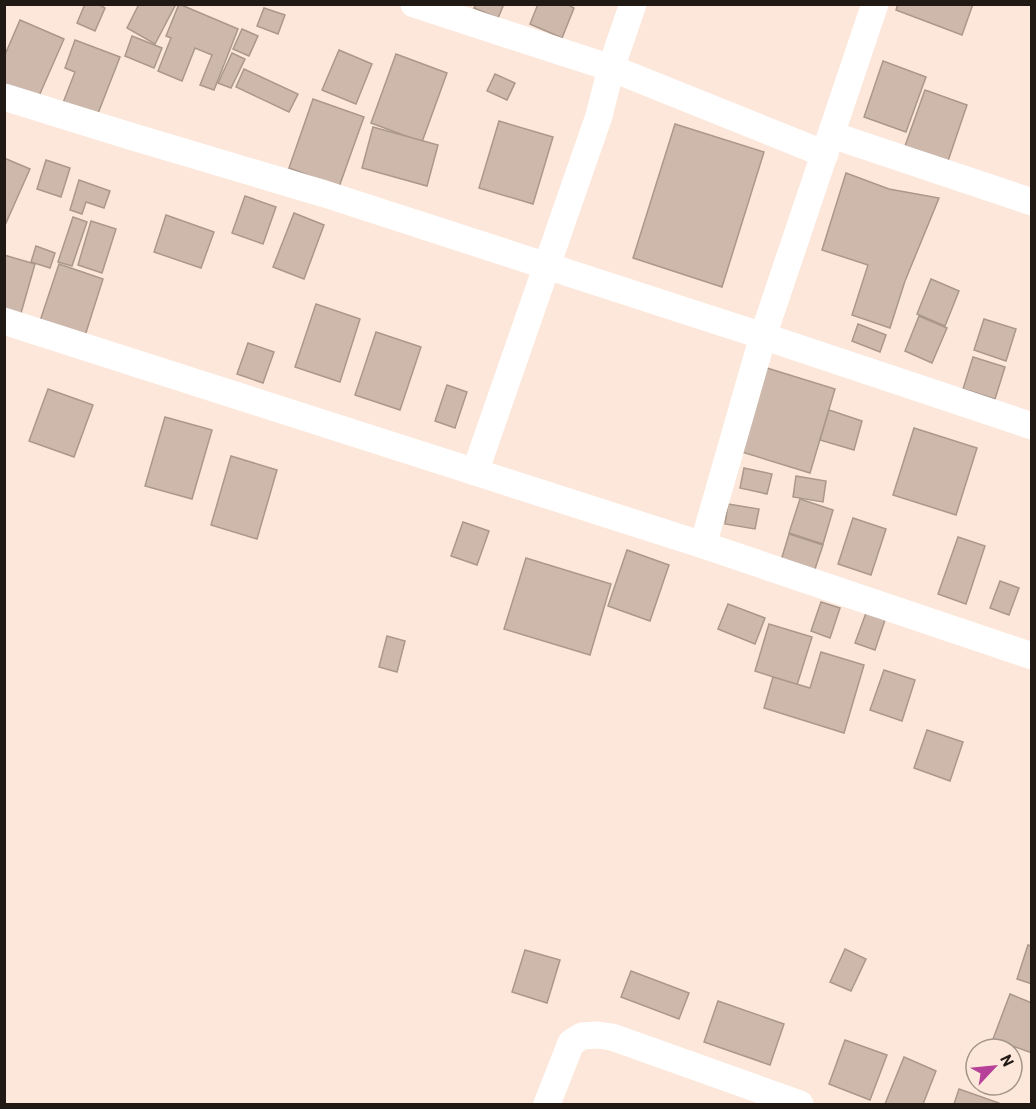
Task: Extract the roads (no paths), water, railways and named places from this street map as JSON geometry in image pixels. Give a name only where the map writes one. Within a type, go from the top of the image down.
[{"type":"street","points":[[414,4],[611,68],[828,145],[1032,202]]},
{"type":"street","points":[[475,472],[599,116],[611,68],[633,4]]},
{"type":"street","points":[[703,546],[763,336],[875,4]]},
{"type":"street","points":[[4,97],[325,194],[1032,426]]},
{"type":"street","points":[[4,321],[703,546],[1032,656]]},
{"type":"street","points":[[547,1104],[570,1043],[582,1036],[598,1035],[800,1104]]}]
